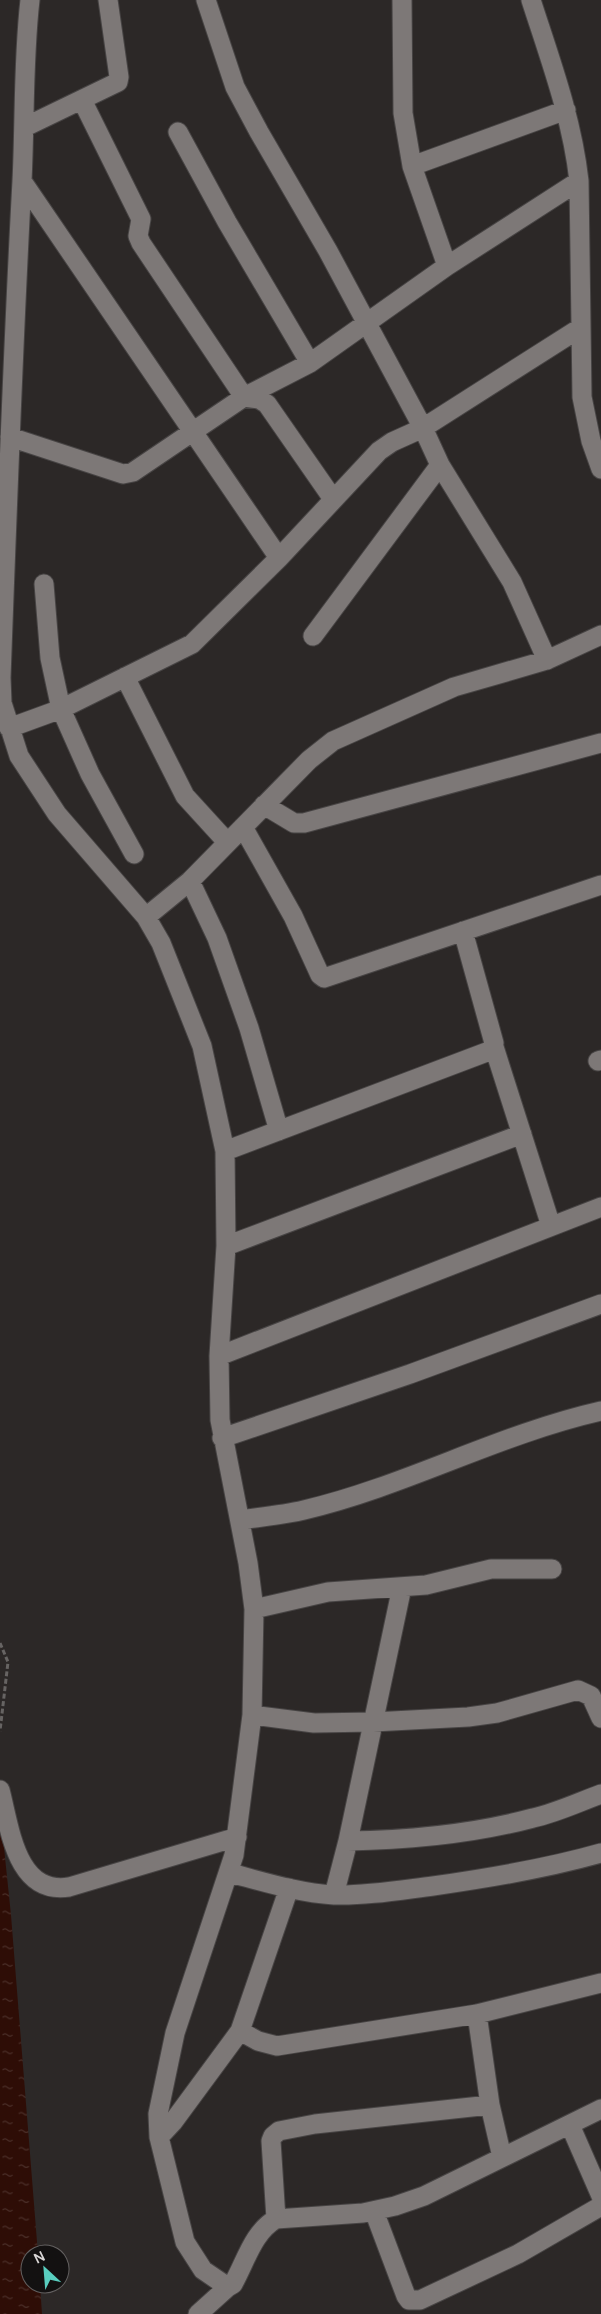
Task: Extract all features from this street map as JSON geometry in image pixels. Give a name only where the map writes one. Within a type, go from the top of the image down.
[{"type":"street","points":[[30,0],[26,29],[22,181],[1,678],[2,703],[19,756],[57,814],[146,917],[161,944],[202,1046],[225,1151],[226,1246],[220,1356],[220,1420],[222,1438],[240,1520],[254,1609],[252,1715],[237,1837],[230,1873],[175,2033],[158,2114],[159,2137],[185,2242],[203,2270],[228,2288]]},
{"type":"street","points":[[24,127],[114,85],[119,80],[108,0]]},
{"type":"street","points":[[206,0],[235,87],[328,251],[423,428],[440,465],[512,582],[547,660]]},
{"type":"street","points":[[402,0],[403,113],[412,166],[447,266]]},
{"type":"street","points":[[531,0],[566,110],[579,180],[582,397],[591,441],[601,469]]},
{"type":"street","points":[[82,100],[141,219],[138,236],[141,243],[244,397],[259,399],[267,404],[333,499]]},
{"type":"street","points":[[412,166],[566,110]]},
{"type":"street","points":[[178,132],[227,222],[310,363]]},
{"type":"street","points":[[10,437],[123,474],[133,472],[244,397],[310,363],[365,322],[447,266],[579,180]]},
{"type":"street","points":[[22,181],[279,558]]},
{"type":"street","points":[[9,728],[61,709],[192,644],[279,558],[385,446],[423,428],[580,328]]},
{"type":"street","points":[[313,636],[440,465]]},
{"type":"street","points":[[44,584],[50,658],[61,709],[90,774],[134,854]]},
{"type":"street","points":[[146,917],[190,881],[320,750],[333,741],[454,687],[547,660],[601,636]]},
{"type":"street","points":[[125,677],[185,796],[227,842]]},
{"type":"street","points":[[264,805],[294,823],[304,823],[601,743]]},
{"type":"street","points":[[243,827],[293,916],[322,977],[327,978],[601,885]]},
{"type":"street","points":[[190,881],[218,938],[249,1028],[279,1131]]},
{"type":"street","points":[[463,931],[494,1047],[551,1226]]},
{"type":"street","points":[[225,1151],[414,1078],[488,1053],[494,1047]]},
{"type":"street","points":[[226,1246],[522,1134]]},
{"type":"street","points":[[220,1356],[601,1207]]},
{"type":"street","points":[[222,1438],[410,1374],[601,1304]]},
{"type":"street","points":[[240,1520],[302,1511],[360,1494],[518,1434],[552,1423],[601,1411]]},
{"type":"street","points":[[254,1609],[328,1592],[402,1587],[447,1581],[491,1569],[552,1569]]},
{"type":"street","points":[[334,1895],[348,1841],[402,1587]]},
{"type":"street","points":[[252,1715],[314,1723],[468,1717],[497,1713],[578,1690],[591,1696],[601,1718]]},
{"type":"street","points":[[0,1790],[18,1859],[38,1882],[56,1889],[70,1887],[237,1837]]},
{"type":"street","points":[[348,1841],[467,1832],[534,1818],[601,1794]]},
{"type":"street","points":[[230,1873],[289,1888],[334,1895],[407,1889],[501,1876],[552,1867],[601,1853]]},
{"type":"street","points":[[159,2137],[240,2031],[289,1888]]},
{"type":"street","points":[[240,2031],[258,2041],[277,2046],[477,2014],[601,1983]]},
{"type":"street","points":[[477,2014],[490,2105],[502,2157]]},
{"type":"street","points":[[276,2219],[271,2141],[273,2136],[279,2131],[315,2124],[490,2105]]},
{"type":"street","points":[[198,2314],[233,2284],[259,2234],[266,2225],[276,2219],[374,2211],[424,2196],[601,2108]]},
{"type":"street","points":[[570,2125],[601,2196]]},
{"type":"street","points":[[374,2211],[406,2296],[414,2301],[420,2300],[518,2254],[601,2206]]},
{"type":"path","points":[[0,1642],[8,1662],[0,1731]]},
{"type":"water","points":[[0,1809],[11,1915],[37,2244],[20,2244],[20,2294],[41,2294],[42,2314],[0,2314]]}]
